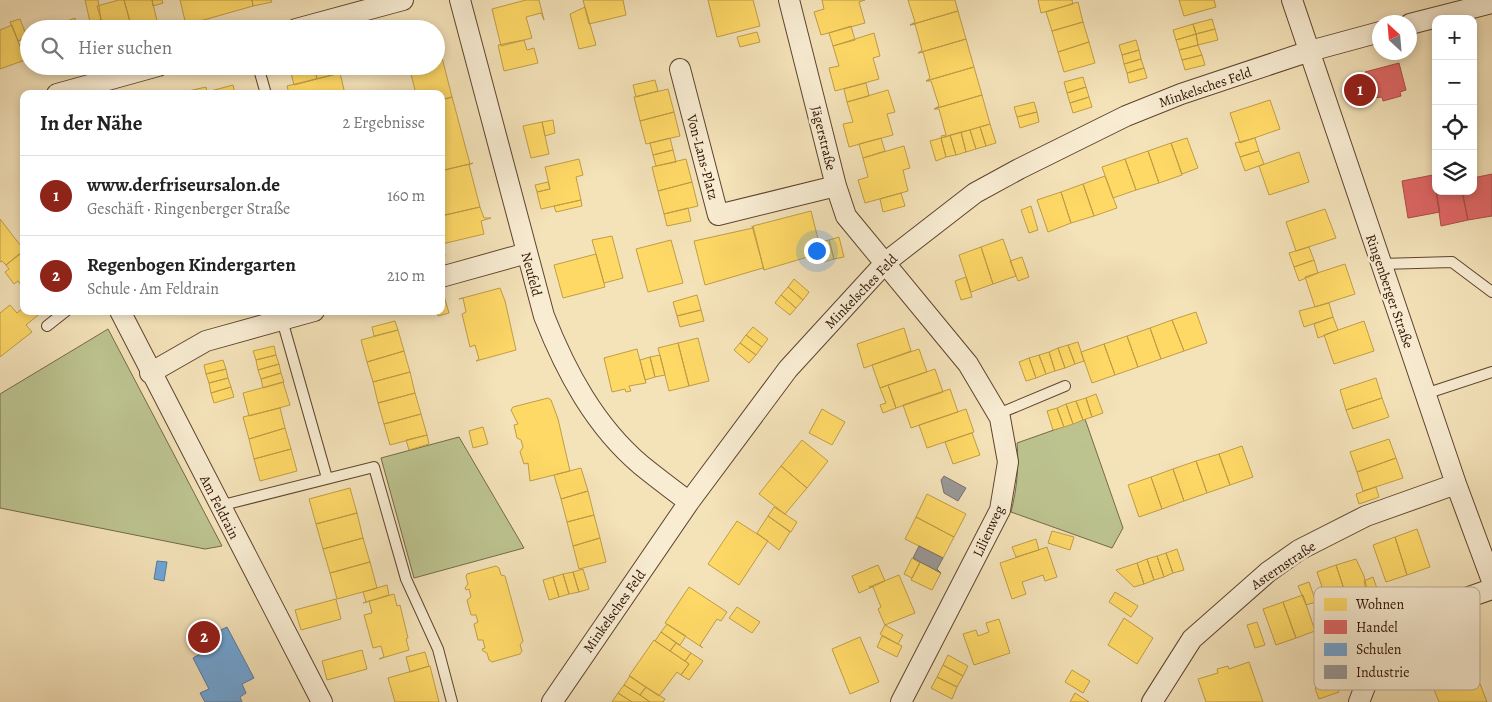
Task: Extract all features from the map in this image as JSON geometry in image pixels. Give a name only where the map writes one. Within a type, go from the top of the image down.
[{"type":"street","points":[[329,20],[403,0]]},
{"type":"street","name":"Neufeld","points":[[460,0],[544,316],[560,355],[594,414],[640,464],[689,502]]},
{"type":"street","name":"Jägerstraße","points":[[789,0],[836,186],[846,216],[886,262]]},
{"type":"street","name":"Ringenberger Straße","points":[[1292,0],[1425,394],[1492,581]]},
{"type":"street","points":[[1417,22],[1492,3]]},
{"type":"street","name":"Minkelsches Feld","points":[[552,702],[689,502],[788,369],[886,262],[975,193],[1019,168],[1135,112],[1181,94],[1310,51],[1372,34]]},
{"type":"street","name":"Von-Lans-Platz","points":[[680,69],[718,215],[836,186]]},
{"type":"street","points":[[71,90],[126,75]]},
{"type":"street","points":[[445,276],[527,253]]},
{"type":"street","name":"Lilienweg","points":[[886,262],[968,364],[998,414],[1008,462],[1000,510],[901,702]]},
{"type":"street","name":"Am Feldrain","points":[[122,315],[150,373],[322,702]]},
{"type":"street","points":[[150,373],[206,341],[300,315]]},
{"type":"street","name":"Asternstraße","points":[[1152,702],[1192,639],[1268,572],[1299,550],[1366,516],[1456,484]]},
{"type":"street","points":[[1480,593],[1492,589]]},
{"type":"street","points":[[1359,702],[1364,690]]},
{"type":"lane","points":[[261,75],[265,90]]},
{"type":"lane","points":[[1381,264],[1452,262],[1492,292]]},
{"type":"lane","points":[[47,326],[61,315]]},
{"type":"lane","points":[[282,320],[327,478]]},
{"type":"lane","points":[[1425,394],[1492,372]]},
{"type":"lane","points":[[998,414],[1065,386]]},
{"type":"lane","points":[[219,506],[374,467],[406,579],[438,649],[452,702]]},
{"type":"green space","points":[[108,329],[222,546],[205,549],[0,508],[0,394]]},
{"type":"green space","points":[[1085,419],[1123,528],[1112,548],[1011,512],[1017,478],[1017,443]]},
{"type":"green space","points":[[459,437],[524,548],[414,578],[381,458]]},
{"type":"building: Wohnen","points":[[85,0],[98,0],[101,20],[90,20]]},
{"type":"building: Wohnen","points":[[124,0],[130,20],[101,20],[97,6]]},
{"type":"building: Wohnen","points":[[124,0],[152,0],[157,20],[130,20]]},
{"type":"building: Wohnen","points":[[152,0],[162,0],[163,3],[153,6]]},
{"type":"building: Wohnen","points":[[180,0],[252,0],[253,6],[204,20],[185,20]]},
{"type":"building: Wohnen","points":[[252,0],[271,0],[272,2],[253,6]]},
{"type":"building: Wohnen","points":[[526,0],[539,0],[544,20],[541,13],[526,17],[532,38],[501,46],[492,9]]},
{"type":"building: Wohnen","points":[[583,0],[623,0],[626,15],[589,24]]},
{"type":"building: Wohnen","points":[[708,0],[753,0],[760,26],[717,37]]},
{"type":"building: Wohnen","points":[[822,0],[865,0],[859,2],[865,23],[821,35],[814,12],[824,9]]},
{"type":"building: Wohnen","points":[[908,0],[955,0],[958,11],[910,25],[915,22]]},
{"type":"building: Wohnen","points":[[1038,0],[1072,0],[1073,4],[1041,13]]},
{"type":"building: Wohnen","points":[[1179,0],[1214,0],[1216,7],[1184,16]]},
{"type":"building: Wohnen","points":[[1078,2],[1083,22],[1052,31],[1046,12]]},
{"type":"building: Wohnen","points":[[585,7],[596,45],[579,49],[570,14]]},
{"type":"building: Wohnen","points":[[958,11],[966,39],[918,53],[922,50],[915,24],[910,25]]},
{"type":"building: Wohnen","points":[[20,19],[20,40],[18,41],[10,22]]},
{"type":"building: Wohnen","points":[[1212,19],[1215,29],[1196,34],[1193,24]]},
{"type":"building: Wohnen","points":[[1083,22],[1089,42],[1058,52],[1052,31]]},
{"type":"building: Wohnen","points":[[1193,24],[1196,34],[1176,40],[1173,30]]},
{"type":"building: Wohnen","points":[[12,25],[20,47],[20,62],[0,69],[0,30]]},
{"type":"building: Wohnen","points":[[851,26],[855,40],[833,46],[829,33]]},
{"type":"building: Wohnen","points":[[1215,29],[1218,40],[1198,45],[1196,34]]},
{"type":"building: Wohnen","points":[[757,32],[760,42],[740,47],[737,37]]},
{"type":"building: Wohnen","points":[[874,33],[880,56],[873,58],[879,79],[835,91],[829,68],[839,66],[833,46]]},
{"type":"building: Wohnen","points":[[1196,34],[1198,45],[1179,50],[1176,40]]},
{"type":"building: Wohnen","points":[[966,39],[974,67],[926,81],[930,78],[923,52],[918,53]]},
{"type":"building: Wohnen","points":[[524,40],[527,50],[534,48],[538,63],[504,71],[498,45]]},
{"type":"building: Wohnen","points":[[1136,40],[1139,50],[1122,55],[1119,45]]},
{"type":"building: Wohnen","points":[[1089,42],[1095,63],[1064,72],[1058,52]]},
{"type":"building: Wohnen","points":[[1198,45],[1202,55],[1182,60],[1179,50]]},
{"type":"building: Wohnen","points":[[1139,50],[1141,59],[1124,64],[1122,55]]},
{"type":"building: Wohnen","points":[[1202,55],[1205,65],[1185,70],[1182,60]]},
{"type":"building: Wohnen","points":[[1141,59],[1144,68],[1127,73],[1124,64]]},
{"type":"building: Wohnen","points":[[974,67],[982,95],[934,109],[939,106],[931,81],[926,81]]},
{"type":"building: Wohnen","points":[[1144,68],[1147,78],[1129,83],[1127,73]]},
{"type":"building: Wohnen","points":[[445,69],[452,97],[445,99],[445,90],[415,90],[411,75],[445,75]]},
{"type":"building: Wohnen","points":[[292,75],[316,75],[317,79],[294,85]]},
{"type":"building: Wohnen","points":[[316,75],[329,75],[329,76],[317,79]]},
{"type":"building: Wohnen","points":[[332,75],[340,75],[344,90],[288,90],[287,86]]},
{"type":"building: Wohnen","points":[[1083,77],[1086,87],[1067,93],[1064,82]]},
{"type":"building: Wohnen","points":[[655,80],[658,91],[636,97],[633,85]]},
{"type":"building: Wohnen","points":[[866,83],[869,96],[847,102],[844,89]]},
{"type":"building: Wohnen","points":[[233,85],[234,90],[214,90]]},
{"type":"building: Wohnen","points":[[206,87],[207,90],[193,90]]},
{"type":"building: Wohnen","points":[[1086,87],[1089,97],[1070,103],[1067,93]]},
{"type":"building: Wohnen","points":[[668,89],[674,112],[640,121],[634,97]]},
{"type":"building: Wohnen","points":[[888,90],[895,112],[887,114],[893,135],[849,147],[843,124],[853,122],[847,102]]},
{"type":"building: Wohnen","points":[[982,95],[990,124],[942,138],[941,136],[946,135],[939,109],[934,109]]},
{"type":"building: Wohnen","points":[[452,97],[470,164],[445,170],[445,99]]},
{"type":"building: Wohnen","points":[[1089,97],[1092,107],[1073,113],[1070,103]]},
{"type":"building: Wohnen","points":[[1270,100],[1280,129],[1240,143],[1230,113]]},
{"type":"building: Wohnen","points":[[1034,102],[1037,112],[1017,117],[1014,107]]},
{"type":"building: Wohnen","points":[[674,112],[680,136],[646,144],[640,121]]},
{"type":"building: Wohnen","points":[[1037,112],[1039,122],[1020,128],[1017,117]]},
{"type":"building: Wohnen","points":[[553,120],[555,133],[545,136],[542,122]]},
{"type":"building: Wohnen","points":[[542,122],[549,154],[531,158],[523,126]]},
{"type":"building: Wohnen","points":[[990,124],[996,143],[986,146],[980,127]]},
{"type":"building: Wohnen","points":[[980,127],[986,146],[976,149],[970,130]]},
{"type":"building: Wohnen","points":[[970,130],[976,149],[966,152],[961,132]]},
{"type":"building: Wohnen","points":[[961,132],[966,152],[956,155],[950,135]]},
{"type":"building: Wohnen","points":[[950,135],[956,155],[946,157],[941,138]]},
{"type":"building: Wohnen","points":[[670,138],[673,150],[653,155],[650,143]]},
{"type":"building: Wohnen","points":[[881,138],[885,151],[863,158],[859,144]]},
{"type":"building: Wohnen","points":[[941,138],[946,157],[936,161],[930,141]]},
{"type":"building: Wohnen","points":[[1187,138],[1198,168],[1182,174],[1171,143]]},
{"type":"building: Wohnen","points":[[1255,138],[1259,151],[1240,157],[1235,143]]},
{"type":"building: Wohnen","points":[[1171,143],[1182,175],[1159,183],[1148,151]]},
{"type":"building: Wohnen","points":[[904,146],[910,168],[903,170],[908,191],[865,203],[858,180],[868,177],[863,158]]},
{"type":"building: Wohnen","points":[[673,150],[676,162],[656,166],[653,155]]},
{"type":"building: Wohnen","points":[[1148,151],[1159,183],[1136,190],[1125,159]]},
{"type":"building: Wohnen","points":[[1259,151],[1264,164],[1245,171],[1240,157]]},
{"type":"building: Wohnen","points":[[1299,152],[1309,182],[1269,195],[1259,166]]},
{"type":"building: Wohnen","points":[[579,159],[583,175],[576,177],[581,200],[541,209],[537,192],[550,189],[545,167]]},
{"type":"building: Wohnen","points":[[686,159],[692,182],[658,191],[652,167]]},
{"type":"building: Wohnen","points":[[1125,159],[1136,190],[1113,198],[1102,167]]},
{"type":"building: Wohnen","points":[[473,163],[469,165],[480,207],[445,215],[445,170]]},
{"type":"building: Wohnen","points":[[1105,176],[1117,208],[1094,216],[1083,184]]},
{"type":"building: Wohnen","points":[[548,182],[550,189],[537,192],[535,185]]},
{"type":"building: Wohnen","points":[[692,182],[698,206],[664,214],[658,191]]},
{"type":"building: Wohnen","points":[[1083,184],[1094,216],[1071,223],[1061,192]]},
{"type":"building: Wohnen","points":[[1061,192],[1071,223],[1048,232],[1037,200]]},
{"type":"building: Wohnen","points":[[901,193],[905,206],[883,212],[880,199]]},
{"type":"building: Wohnen","points":[[581,200],[582,206],[556,212],[554,206]]},
{"type":"building: Wohnen","points":[[1031,206],[1038,230],[1029,233],[1021,210]]},
{"type":"building: Wohnen","points":[[480,207],[484,218],[491,218],[481,221],[484,234],[445,243],[445,215]]},
{"type":"building: Wohnen","points":[[688,208],[691,221],[667,226],[664,214]]},
{"type":"building: Wohnen","points":[[1325,209],[1336,238],[1296,251],[1286,222]]},
{"type":"building: Wohnen","points":[[811,211],[822,255],[821,253],[764,270],[753,226]]},
{"type":"building: Wohnen","points":[[0,219],[20,245],[20,253],[6,265],[2,261],[0,262]]},
{"type":"building: Wohnen","points":[[753,228],[764,270],[763,268],[705,285],[694,241]]},
{"type":"building: Wohnen","points":[[612,236],[623,278],[604,283],[592,240]]},
{"type":"building: Wohnen","points":[[839,237],[844,257],[834,259],[829,240]]},
{"type":"building: Wohnen","points":[[1003,239],[1016,276],[993,284],[981,247]]},
{"type":"building: Wohnen","points":[[671,240],[683,283],[648,292],[636,249]]},
{"type":"building: Wohnen","points":[[829,240],[834,259],[824,262],[819,242]]},
{"type":"building: Wohnen","points":[[981,247],[993,284],[971,292],[959,255]]},
{"type":"building: Wohnen","points":[[1309,247],[1314,260],[1294,267],[1289,253]]},
{"type":"building: Wohnen","points":[[20,254],[20,284],[18,281],[14,284],[5,272],[9,269],[6,265]]},
{"type":"building: Wohnen","points":[[596,254],[605,287],[563,298],[554,265]]},
{"type":"building: Wohnen","points":[[1022,257],[1029,277],[1018,281],[1010,261]]},
{"type":"building: Wohnen","points":[[1314,260],[1318,273],[1299,281],[1294,267]]},
{"type":"building: Wohnen","points":[[1345,264],[1355,294],[1315,307],[1305,277]]},
{"type":"building: Wohnen","points":[[966,277],[972,297],[961,300],[955,281]]},
{"type":"building: Wohnen","points":[[794,279],[809,292],[803,300],[788,287]]},
{"type":"building: Wohnen","points":[[788,287],[803,300],[796,308],[781,295]]},
{"type":"building: Wohnen","points":[[500,288],[505,301],[516,350],[476,361],[479,359],[475,345],[470,347],[462,314],[466,312],[463,298],[459,299]]},
{"type":"building: Wohnen","points":[[697,295],[701,310],[677,316],[673,302]]},
{"type":"building: Wohnen","points":[[781,295],[796,308],[790,315],[775,303]]},
{"type":"building: Wohnen","points":[[445,299],[449,313],[445,314]]},
{"type":"building: Wohnen","points":[[1329,303],[1333,317],[1304,327],[1299,311]]},
{"type":"building: Wohnen","points":[[10,305],[17,313],[20,310],[20,315],[38,315],[26,325],[32,332],[0,357],[0,313]]},
{"type":"building: Wohnen","points":[[701,310],[704,321],[680,327],[677,316]]},
{"type":"building: Wohnen","points":[[1196,312],[1207,343],[1184,351],[1172,320]]},
{"type":"building: Wohnen","points":[[1333,317],[1338,330],[1318,338],[1314,324]]},
{"type":"building: Wohnen","points":[[1172,320],[1184,351],[1161,359],[1150,328]]},
{"type":"building: Wohnen","points":[[395,321],[398,330],[374,336],[372,327]]},
{"type":"building: Wohnen","points":[[1364,321],[1374,351],[1334,364],[1324,335]]},
{"type":"building: Wohnen","points":[[753,327],[768,339],[762,347],[746,335]]},
{"type":"building: Wohnen","points":[[904,328],[911,351],[864,368],[857,344]]},
{"type":"building: Wohnen","points":[[1150,328],[1161,359],[1138,367],[1127,336]]},
{"type":"building: Wohnen","points":[[398,330],[404,351],[367,362],[361,340]]},
{"type":"building: Wohnen","points":[[746,335],[762,347],[756,355],[740,343]]},
{"type":"building: Wohnen","points":[[1127,336],[1138,367],[1115,375],[1104,344]]},
{"type":"building: Wohnen","points":[[698,338],[709,381],[689,386],[678,343]]},
{"type":"building: Wohnen","points":[[1078,342],[1084,361],[1075,364],[1068,345]]},
{"type":"building: Wohnen","points":[[678,343],[689,386],[669,391],[658,348]]},
{"type":"building: Wohnen","points":[[740,343],[756,355],[749,363],[734,350]]},
{"type":"building: Wohnen","points":[[1104,344],[1115,375],[1092,383],[1081,352]]},
{"type":"building: Wohnen","points":[[1068,345],[1075,364],[1065,368],[1058,348]]},
{"type":"building: Wohnen","points":[[274,346],[276,355],[256,360],[253,351]]},
{"type":"building: Wohnen","points":[[1058,348],[1065,368],[1055,371],[1049,352]]},
{"type":"building: Wohnen","points":[[637,349],[646,383],[629,386],[631,391],[626,392],[625,389],[612,392],[604,358]]},
{"type":"building: Wohnen","points":[[919,349],[927,372],[880,388],[872,365]]},
{"type":"building: Wohnen","points":[[404,351],[410,372],[373,382],[367,362]]},
{"type":"building: Wohnen","points":[[1049,352],[1055,371],[1046,374],[1039,355]]},
{"type":"building: Wohnen","points":[[276,355],[279,364],[258,370],[256,360]]},
{"type":"building: Wohnen","points":[[660,355],[665,375],[655,377],[650,357]]},
{"type":"building: Wohnen","points":[[1039,355],[1046,374],[1036,378],[1029,358]]},
{"type":"building: Wohnen","points":[[650,357],[655,377],[645,380],[640,360]]},
{"type":"building: Wohnen","points":[[1029,358],[1036,378],[1026,381],[1019,362]]},
{"type":"building: Wohnen","points":[[223,360],[226,369],[206,374],[204,365]]},
{"type":"building: Wohnen","points":[[279,364],[281,373],[261,379],[258,370]]},
{"type":"building: Wohnen","points":[[226,369],[228,378],[209,383],[206,374]]},
{"type":"building: Wohnen","points":[[935,369],[943,392],[896,408],[888,385]]},
{"type":"building: Wohnen","points":[[410,372],[415,393],[378,403],[373,382]]},
{"type":"building: Wohnen","points":[[281,373],[284,382],[263,388],[261,379]]},
{"type":"building: Wohnen","points":[[228,378],[231,387],[211,393],[209,383]]},
{"type":"building: Wohnen","points":[[1376,378],[1382,398],[1346,410],[1340,390]]},
{"type":"building: Wohnen","points":[[283,382],[290,405],[249,416],[243,393]]},
{"type":"building: Wohnen","points":[[888,385],[896,408],[883,413],[880,405],[886,403],[880,388]]},
{"type":"building: Wohnen","points":[[231,387],[234,397],[214,403],[211,393]]},
{"type":"building: Wohnen","points":[[950,389],[958,412],[911,428],[903,405]]},
{"type":"building: Wohnen","points":[[415,393],[421,414],[384,424],[378,403]]},
{"type":"building: Wohnen","points":[[1096,394],[1103,413],[1092,417],[1086,398]]},
{"type":"building: Wohnen","points":[[548,398],[551,400],[558,419],[570,471],[530,481],[528,463],[524,464],[520,452],[523,447],[521,440],[517,438],[514,425],[518,424],[511,410],[513,407]]},
{"type":"building: Wohnen","points":[[1086,398],[1092,417],[1083,420],[1076,401]]},
{"type":"building: Wohnen","points":[[1382,398],[1389,417],[1353,429],[1346,410]]},
{"type":"building: Wohnen","points":[[1076,401],[1083,420],[1073,424],[1066,404]]},
{"type":"building: Wohnen","points":[[1066,404],[1073,424],[1064,427],[1057,408]]},
{"type":"building: Wohnen","points":[[280,408],[285,428],[249,439],[243,417]]},
{"type":"building: Wohnen","points":[[1057,408],[1064,427],[1053,430],[1047,411]]},
{"type":"building: Wohnen","points":[[822,409],[845,422],[832,445],[809,433]]},
{"type":"building: Wohnen","points":[[966,409],[974,432],[927,448],[919,425]]},
{"type":"building: Wohnen","points":[[421,414],[427,435],[390,445],[384,424]]},
{"type":"building: Wohnen","points":[[483,427],[488,444],[473,448],[469,431]]},
{"type":"building: Wohnen","points":[[285,428],[291,449],[254,459],[249,439]]},
{"type":"building: Wohnen","points":[[972,433],[980,455],[953,464],[945,442]]},
{"type":"building: Wohnen","points":[[427,435],[429,444],[409,450],[406,440]]},
{"type":"building: Wohnen","points":[[1389,439],[1396,458],[1357,472],[1350,452]]},
{"type":"building: Wohnen","points":[[802,440],[828,461],[807,488],[781,466]]},
{"type":"building: Wohnen","points":[[1242,446],[1253,477],[1230,485],[1219,454]]},
{"type":"building: Wohnen","points":[[291,449],[297,471],[260,481],[254,459]]},
{"type":"building: Wohnen","points":[[1219,454],[1230,485],[1207,493],[1196,461]]},
{"type":"building: Wohnen","points":[[1396,458],[1403,478],[1363,491],[1357,472]]},
{"type":"building: Wohnen","points":[[1196,461],[1207,493],[1184,501],[1173,469]]},
{"type":"building: Wohnen","points":[[781,466],[807,488],[785,514],[759,494]]},
{"type":"building: Wohnen","points":[[581,468],[588,491],[561,499],[554,475]]},
{"type":"building: Wohnen","points":[[1173,469],[1184,501],[1162,509],[1151,477]]},
{"type":"building: Wohnen","points":[[1151,477],[1162,509],[1139,517],[1128,485]]},
{"type":"building: Wohnen","points":[[1376,487],[1379,497],[1359,504],[1356,494]]},
{"type":"building: Wohnen","points":[[350,488],[357,513],[316,524],[309,499]]},
{"type":"building: Wohnen","points":[[588,491],[594,515],[567,522],[561,499]]},
{"type":"building: Wohnen","points":[[927,494],[966,514],[954,537],[916,517]]},
{"type":"building: Wohnen","points":[[774,507],[797,522],[791,532],[768,516]]},
{"type":"building: Wohnen","points":[[357,513],[363,538],[323,549],[316,524]]},
{"type":"building: Wohnen","points":[[594,515],[600,538],[573,546],[567,522]]},
{"type":"building: Wohnen","points":[[768,516],[790,532],[779,550],[757,533]]},
{"type":"building: Wohnen","points":[[916,517],[954,537],[943,558],[905,539]]},
{"type":"building: Wohnen","points":[[737,521],[768,541],[739,585],[708,564]]},
{"type":"building: Wohnen","points":[[1417,529],[1430,567],[1407,575],[1395,537]]},
{"type":"building: Wohnen","points":[[1052,531],[1074,537],[1070,550],[1048,543]]},
{"type":"building: Wohnen","points":[[1395,537],[1407,575],[1386,582],[1373,545]]},
{"type":"building: Wohnen","points":[[363,538],[370,562],[330,573],[323,549]]},
{"type":"building: Wohnen","points":[[600,538],[606,562],[579,569],[573,546]]},
{"type":"building: Wohnen","points":[[1036,539],[1039,550],[1016,557],[1012,547]]},
{"type":"building: Wohnen","points":[[1047,547],[1057,577],[1045,581],[1043,575],[1022,582],[1026,594],[1012,599],[1000,563]]},
{"type":"building: Wohnen","points":[[1177,549],[1184,570],[1173,573],[1166,553]]},
{"type":"building: Wohnen","points":[[1166,553],[1173,573],[1164,577],[1157,556]]},
{"type":"building: Wohnen","points":[[1157,556],[1164,577],[1154,580],[1147,559]]},
{"type":"building: Wohnen","points":[[912,558],[920,563],[912,578],[904,574]]},
{"type":"building: Wohnen","points":[[1147,559],[1154,580],[1144,584],[1137,563]]},
{"type":"building: Wohnen","points":[[1356,559],[1364,576],[1366,587],[1343,587],[1336,565]]},
{"type":"building: Wohnen","points":[[370,562],[377,588],[337,599],[330,573]]},
{"type":"building: Wohnen","points":[[920,562],[941,573],[932,590],[911,580]]},
{"type":"building: Wohnen","points":[[1137,563],[1144,584],[1134,587],[1116,570]]},
{"type":"building: Wohnen","points":[[878,565],[885,581],[859,593],[852,576]]},
{"type":"building: Wohnen","points":[[1336,565],[1343,587],[1322,587],[1317,572]]},
{"type":"building: Wohnen","points":[[496,566],[499,568],[501,575],[505,576],[523,641],[520,645],[522,651],[520,654],[492,662],[489,660],[487,653],[482,649],[485,648],[483,640],[478,640],[474,624],[478,622],[476,615],[471,615],[467,600],[471,597],[469,589],[466,590],[465,588],[468,584],[467,574]]},
{"type":"building: Wohnen","points":[[583,569],[589,589],[579,592],[573,572]]},
{"type":"building: Wohnen","points":[[573,572],[579,592],[569,594],[563,574]]},
{"type":"building: Wohnen","points":[[563,574],[569,594],[559,597],[553,577]]},
{"type":"building: Wohnen","points":[[899,575],[915,613],[885,625],[878,609],[881,607],[873,587],[869,587]]},
{"type":"building: Wohnen","points":[[553,577],[559,597],[549,600],[543,580]]},
{"type":"building: Wohnen","points":[[1373,577],[1376,587],[1366,587],[1364,581]]},
{"type":"building: Wohnen","points":[[1309,582],[1314,603],[1306,605],[1298,586]]},
{"type":"building: Wohnen","points":[[387,585],[389,595],[366,602],[363,592]]},
{"type":"building: Wohnen","points":[[689,587],[727,612],[721,621],[717,619],[700,645],[703,648],[665,623]]},
{"type":"building: Wohnen","points":[[1115,592],[1138,606],[1131,617],[1109,602]]},
{"type":"building: Wohnen","points":[[394,594],[397,606],[400,605],[409,650],[379,659],[384,657],[381,646],[373,648],[364,615],[372,613],[369,601]]},
{"type":"building: Wohnen","points":[[1303,595],[1314,631],[1296,638],[1283,602]]},
{"type":"building: Wohnen","points":[[336,599],[341,619],[301,630],[295,610]]},
{"type":"building: Wohnen","points":[[1283,602],[1296,638],[1276,645],[1263,609]]},
{"type":"building: Wohnen","points":[[737,607],[760,622],[752,633],[729,618]]},
{"type":"building: Wohnen","points":[[1124,618],[1153,638],[1137,664],[1108,645]]},
{"type":"building: Wohnen","points":[[999,619],[1010,653],[974,665],[963,634],[976,630],[978,636],[989,632],[986,623]]},
{"type":"building: Wohnen","points":[[1257,622],[1265,645],[1255,648],[1247,625]]},
{"type":"building: Wohnen","points":[[667,624],[686,636],[680,645],[661,632]]},
{"type":"building: Wohnen","points":[[885,625],[903,635],[898,644],[880,634]]},
{"type":"building: Wohnen","points":[[661,632],[676,643],[670,651],[655,641]]},
{"type":"building: Wohnen","points":[[882,636],[902,646],[897,657],[877,647]]},
{"type":"building: Wohnen","points":[[860,637],[879,682],[850,694],[832,649]]},
{"type":"building: Wohnen","points":[[654,640],[689,664],[681,675],[677,672],[659,696],[629,676]]},
{"type":"building: Wohnen","points":[[676,643],[691,653],[685,661],[670,651]]},
{"type":"building: Wohnen","points":[[362,650],[367,669],[327,680],[322,661]]},
{"type":"building: Wohnen","points":[[425,652],[429,666],[410,672],[406,657]]},
{"type":"building: Wohnen","points":[[691,653],[703,661],[689,680],[681,675],[689,664],[685,661]]},
{"type":"building: Wohnen","points":[[948,655],[968,666],[963,676],[943,665]]},
{"type":"building: Wohnen","points":[[1249,662],[1263,702],[1206,702],[1198,679],[1218,673],[1217,669],[1228,666],[1229,669]]},
{"type":"building: Wohnen","points":[[943,665],[963,676],[957,687],[937,677]]},
{"type":"building: Wohnen","points":[[430,666],[439,702],[395,702],[388,678]]},
{"type":"building: Wohnen","points":[[1072,670],[1090,681],[1083,693],[1065,682]]},
{"type":"building: Wohnen","points":[[630,676],[646,687],[640,695],[624,685]]},
{"type":"building: Wohnen","points":[[937,677],[957,687],[952,699],[931,688]]},
{"type":"building: Wohnen","points":[[1480,684],[1487,702],[1439,702],[1434,690],[1480,690]]},
{"type":"building: Wohnen","points":[[624,685],[650,702],[632,702],[618,693]]},
{"type":"building: Wohnen","points":[[646,687],[665,699],[663,702],[650,702],[640,695]]},
{"type":"building: Wohnen","points":[[1316,690],[1338,690],[1339,692],[1319,699]]},
{"type":"building: Wohnen","points":[[618,693],[632,702],[612,702]]},
{"type":"building: Wohnen","points":[[1075,693],[1089,702],[1070,702]]},
{"type":"building: Handel","points":[[1399,63],[1406,90],[1400,92],[1401,96],[1383,101],[1382,97],[1365,99],[1359,77],[1366,75],[1365,72]]},
{"type":"building: Handel","points":[[1492,174],[1492,216],[1468,220],[1463,195],[1477,195],[1477,177]]},
{"type":"building: Handel","points":[[1432,175],[1432,195],[1437,195],[1440,212],[1408,218],[1402,181]]},
{"type":"building: Handel","points":[[1437,195],[1463,195],[1468,220],[1441,226]]},
{"type":"building: Schulen","points":[[157,561],[167,562],[164,581],[154,579]]},
{"type":"building: Schulen","points":[[227,627],[254,678],[242,684],[246,693],[240,697],[242,702],[205,702],[200,693],[209,689],[193,658],[214,646],[208,636]]},
{"type":"building: Industrie","points":[[944,476],[966,488],[958,501],[944,493],[941,480]]},
{"type":"building: Industrie","points":[[919,546],[943,558],[937,569],[941,573],[913,558]]},
{"type":"place","name":"www.derfriseursalon.de","points":[[1360,90]]},
{"type":"place","name":"Regenbogen Kindergarten","points":[[204,637]]}]
